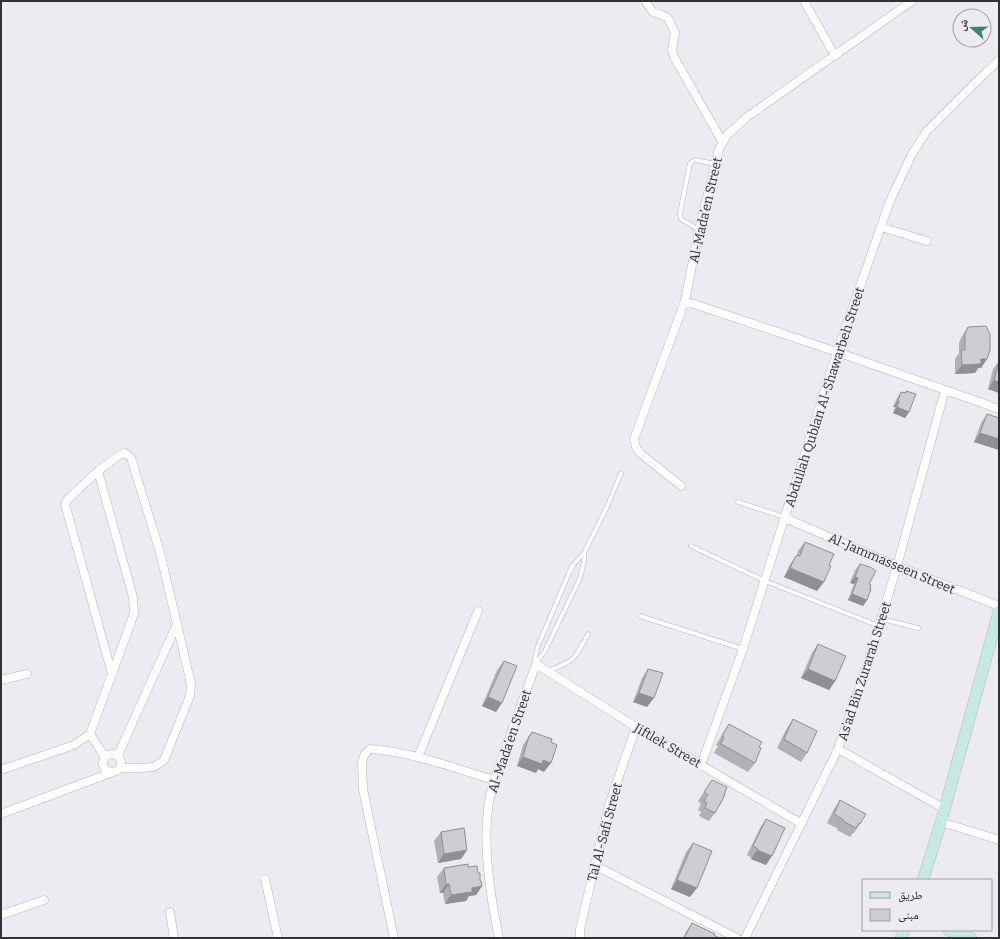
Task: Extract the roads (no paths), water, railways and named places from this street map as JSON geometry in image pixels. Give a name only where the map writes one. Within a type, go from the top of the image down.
[{"type":"street","points":[[645,1],[653,12],[669,20],[675,33],[672,50],[674,57],[722,142]]},
{"type":"street","points":[[804,1],[834,56]]},
{"type":"street","name":"Al-Mada’en Street","points":[[681,486],[640,453],[636,447],[634,439],[685,301],[699,230],[715,164],[722,142],[740,122],[912,1]]},
{"type":"street","name":"Abdullah Qublan Al-Shawarbeh Street","points":[[701,765],[743,649],[838,352],[890,201],[912,154],[927,131],[975,82],[999,61]]},
{"type":"street","points":[[881,227],[927,241]]},
{"type":"street","points":[[685,301],[838,352],[999,409]]},
{"type":"street","name":"As’ad Bin Zurarah Street","points":[[745,938],[838,749],[867,666],[897,566],[945,390]]},
{"type":"street","points":[[1,814],[117,771],[121,768],[154,767],[164,760],[190,696],[191,684],[160,552],[131,458],[126,454],[120,454],[98,470],[68,499],[65,506],[112,674]]},
{"type":"street","points":[[1,770],[74,745],[90,734],[134,613],[134,606],[98,470]]},
{"type":"street","name":"Al-Jammasseen Street","points":[[785,518],[897,566],[999,606]]},
{"type":"street","points":[[418,757],[478,611]]},
{"type":"street","points":[[923,879],[941,822],[999,612]]},
{"type":"street","points":[[118,755],[177,624]]},
{"type":"street","name":"Al-Mada’en Street","points":[[499,938],[492,896],[487,842],[490,798],[494,780],[536,664]]},
{"type":"street","name":"Jiftlek Street","points":[[536,664],[636,727],[802,824]]},
{"type":"street","points":[[1,680],[27,674]]},
{"type":"street","name":"Tal Al-Safi Street","points":[[580,938],[580,929],[609,805],[636,727]]},
{"type":"street","points":[[90,734],[105,757]]},
{"type":"street","points":[[394,938],[364,789],[362,761],[365,754],[370,749],[387,750],[418,757],[494,780]]},
{"type":"street","points":[[838,749],[944,809]]},
{"type":"street","points":[[113,772],[104,768],[103,762],[108,754],[114,753],[118,755],[122,761],[121,768]]},
{"type":"street","points":[[941,822],[999,840]]},
{"type":"street","points":[[594,865],[737,938]]},
{"type":"street","points":[[265,879],[278,938]]},
{"type":"street","points":[[1,915],[44,900]]},
{"type":"street","points":[[170,912],[174,938]]},
{"type":"street","points":[[951,931],[971,938]]},
{"type":"lane","points":[[699,230],[681,219],[680,216],[690,163],[695,160],[715,164]]},
{"type":"lane","points":[[536,664],[535,658],[538,646],[569,573],[573,565],[584,553],[622,473]]},
{"type":"lane","points":[[738,502],[785,518]]},
{"type":"lane","points":[[691,546],[765,581],[880,622],[918,628]]},
{"type":"lane","points":[[536,664],[546,651],[580,578],[584,561],[584,553]]},
{"type":"lane","points":[[640,616],[743,649]]},
{"type":"lane","points":[[548,671],[573,660],[578,654],[588,634]]}]
